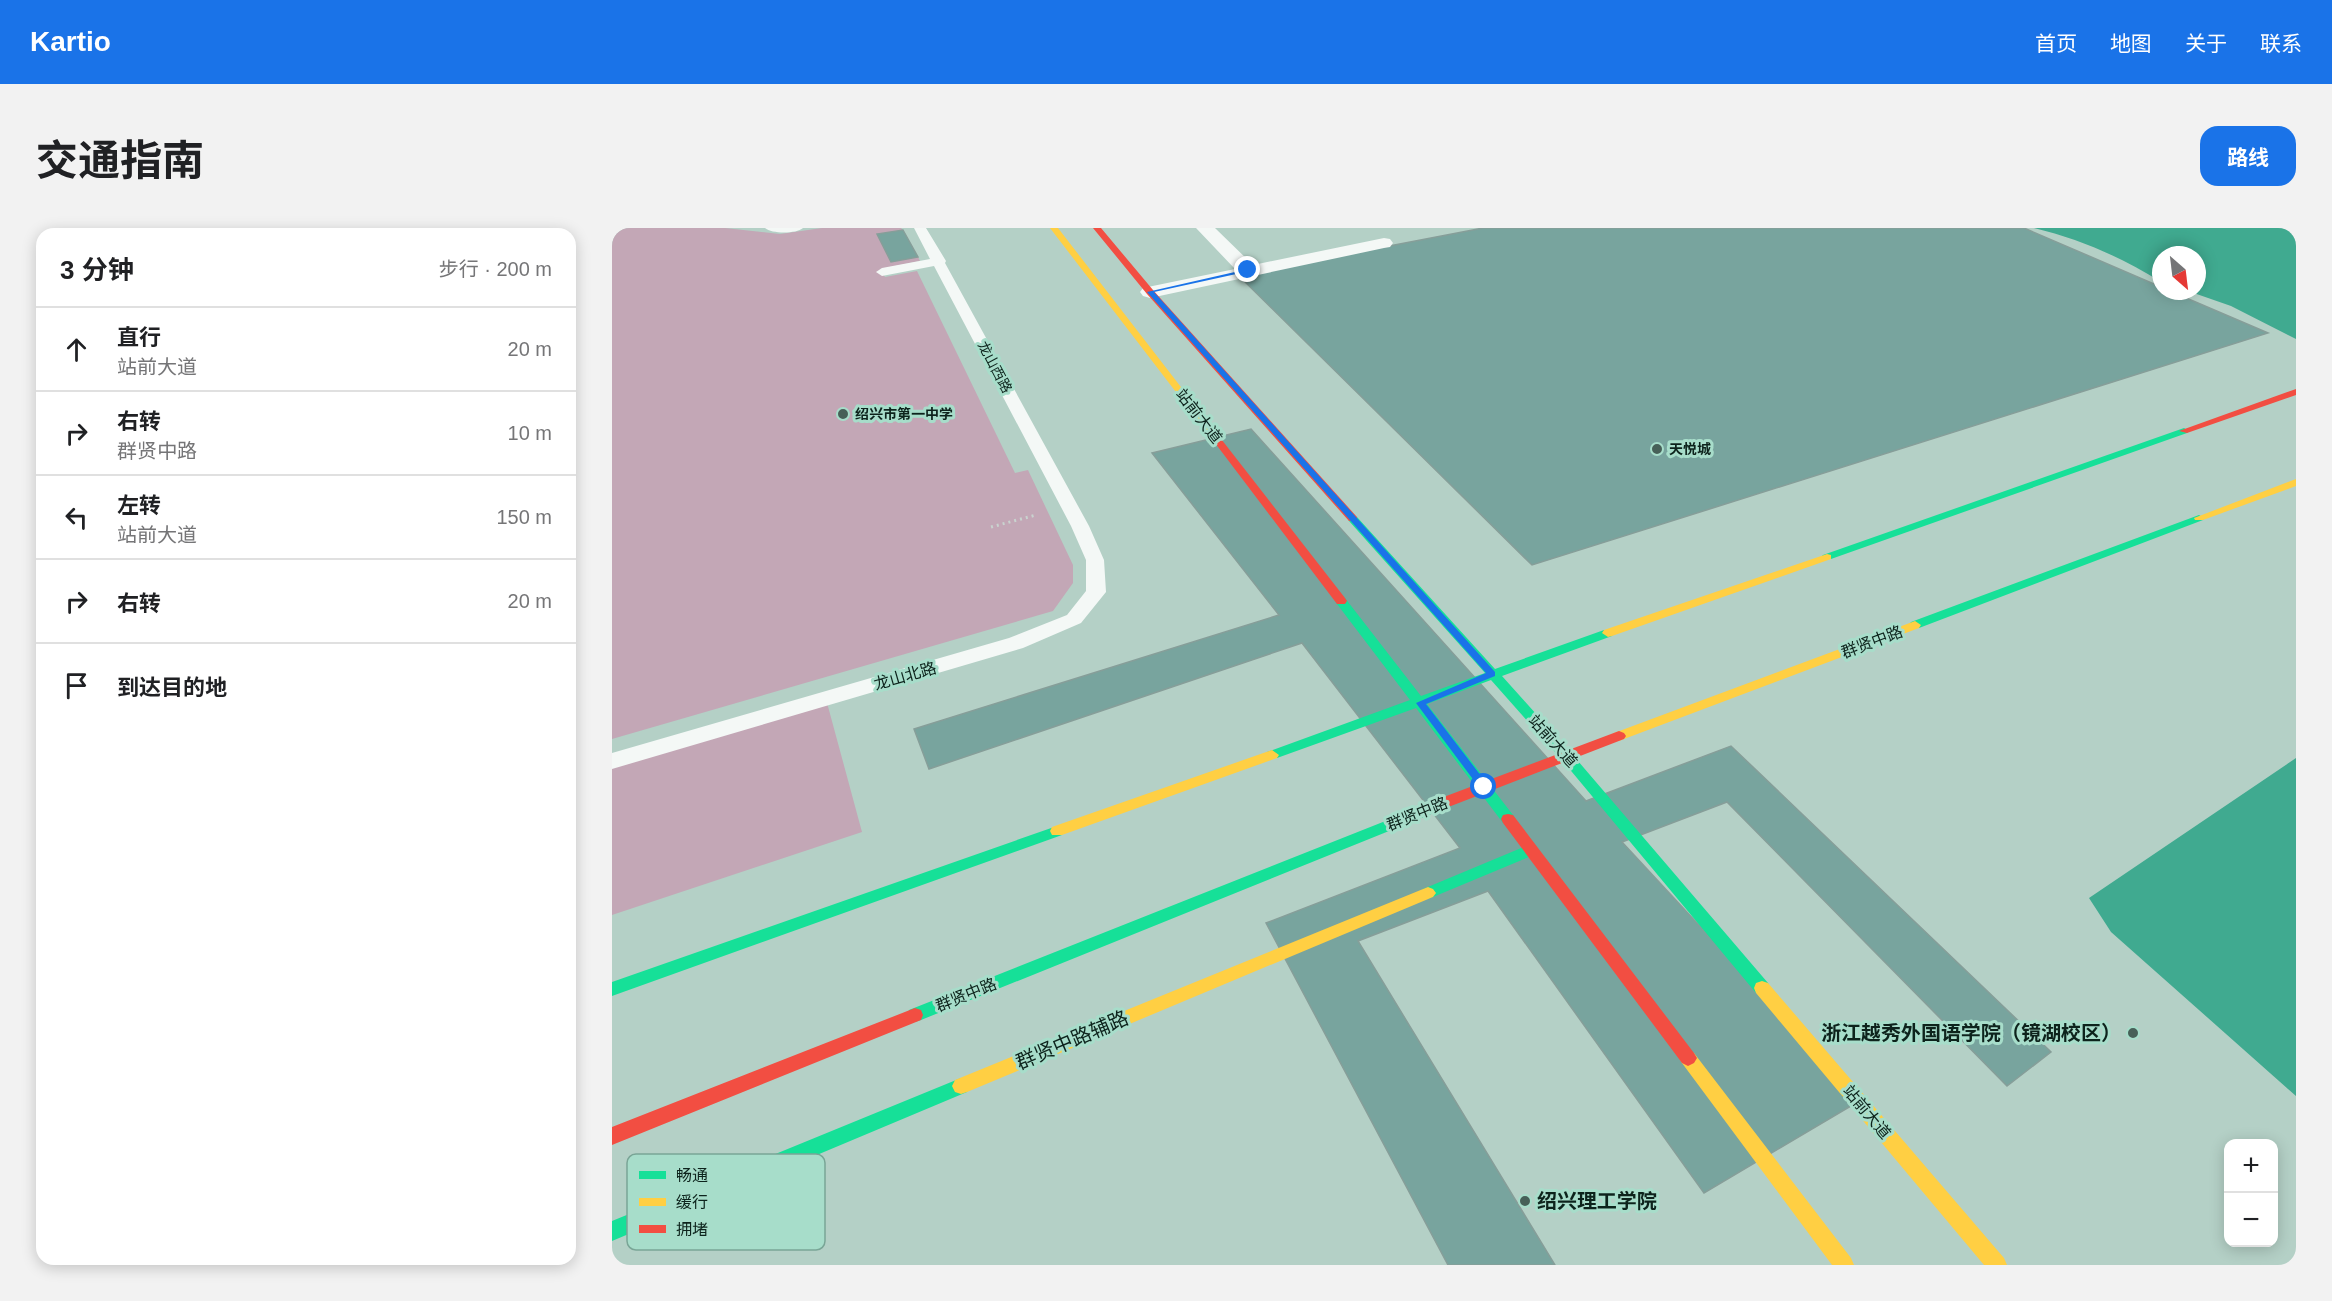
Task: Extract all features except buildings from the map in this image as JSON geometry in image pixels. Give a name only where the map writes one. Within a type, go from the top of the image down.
[{"type":"main road","name":"站前大道","points":[[1054,228],[1532,850],[1844,1265]]},
{"type":"main road","name":"站前大道","points":[[1097,228],[1150,292],[1567,757],[1996,1265]]},
{"type":"main road","points":[[612,989],[1420,703],[1492,674],[2296,392]]},
{"type":"main road","name":"群贤中路","points":[[612,1136],[1484,787],[2296,482]]},
{"type":"main road","name":"群贤中路辅路","points":[[798,1154],[1532,850]]},
{"type":"main road","name":"群贤中路辅路","points":[[612,1231],[627,1225]]},
{"type":"street","points":[[1204,228],[1248,270]]},
{"type":"street","points":[[1150,292],[1384,243]]},
{"type":"lane","points":[[771,228],[797,228]]},
{"type":"lane","name":"龙山西路","points":[[920,228],[940,261],[1069,507]]},
{"type":"lane","points":[[882,272],[940,261]]},
{"type":"lane","name":"龙山北路","points":[[612,761],[1016,643],[1074,619],[1096,592],[1095,560],[1069,507]]},
{"type":"path","points":[[991,527],[1069,507]]},
{"type":"shaded area","name":"绍兴市第一中学","points":[[612,228],[725,228],[780,234],[822,228],[901,228],[903,230],[877,234],[892,262],[918,257],[920,261],[880,269],[885,277],[917,271],[1015,473],[1028,470],[1073,565],[1073,583],[1053,611],[612,739]]},
{"type":"shaded area","points":[[2034,228],[2296,228],[2296,339],[2231,306],[2206,297],[2206,246],[2152,246],[2152,277],[2100,250]]},
{"type":"shaded area","points":[[826,699],[862,832],[612,915],[612,762]]},
{"type":"shaded area","points":[[2296,758],[2296,1096],[2111,932],[2089,898]]},
{"type":"traffic: fast","points":[[1827,557],[2184,431]]},
{"type":"traffic: fast","points":[[1915,625],[2199,518]]},
{"type":"traffic: fast","points":[[1353,519],[1567,757],[1762,988]]},
{"type":"traffic: fast","points":[[1341,601],[1508,819]]},
{"type":"traffic: fast","points":[[1272,755],[1608,633]]},
{"type":"traffic: fast","points":[[915,1015],[1446,802]]},
{"type":"traffic: fast","points":[[612,989],[1057,831]]},
{"type":"traffic: fast","points":[[1428,893],[1531,850]]},
{"type":"traffic: fast","points":[[797,1154],[961,1086]]},
{"type":"traffic: fast","points":[[612,1231],[627,1225]]},
{"type":"traffic: slow","points":[[1054,228],[1215,437]]},
{"type":"traffic: slow","points":[[2199,518],[2296,482]]},
{"type":"traffic: slow","points":[[1608,633],[1827,557]]},
{"type":"traffic: slow","points":[[1619,736],[1915,625]]},
{"type":"traffic: slow","points":[[1057,831],[1272,755]]},
{"type":"traffic: slow","points":[[961,1086],[1428,893]]},
{"type":"traffic: slow","points":[[1762,988],[1997,1265]]},
{"type":"traffic: slow","points":[[1688,1058],[1844,1265]]},
{"type":"traffic: jam","points":[[1097,228],[1150,292],[1353,519]]},
{"type":"traffic: jam","points":[[2184,431],[2296,392]]},
{"type":"traffic: jam","points":[[1215,437],[1341,601]]},
{"type":"traffic: jam","points":[[1446,802],[1619,736]]},
{"type":"traffic: jam","points":[[1508,819],[1688,1058]]},
{"type":"traffic: jam","points":[[612,1136],[915,1015]]},
{"type":"place","name":"绍兴市第一中学","points":[[843,414]]},
{"type":"place","name":"天悦城","points":[[1657,449]]},
{"type":"place","name":"浙江越秀外国语学院（镜湖校区）","points":[[2133,1033]]},
{"type":"place","name":"绍兴理工学院","points":[[1525,1201]]},
{"type":"route","points":[[1248,270],[1150,292],[1492,674],[1420,703],[1484,787]]}]
